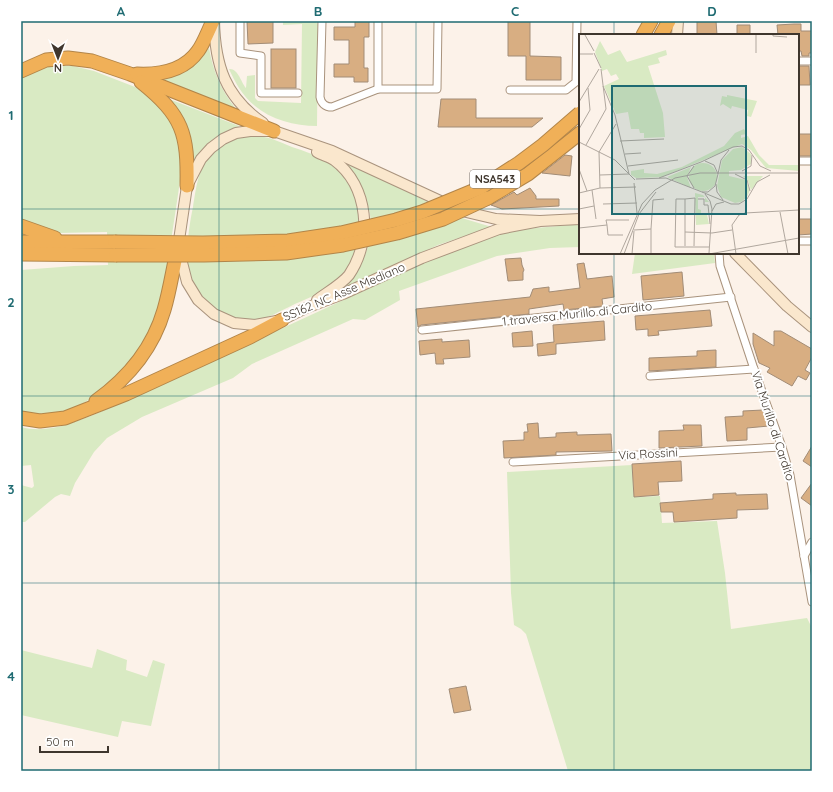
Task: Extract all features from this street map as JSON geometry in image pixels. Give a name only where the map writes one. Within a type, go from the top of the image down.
[{"type":"highway","points":[[130,74],[165,72],[190,61],[199,51],[214,21]]},
{"type":"highway","points":[[644,34],[651,21]]},
{"type":"highway","points":[[662,34],[669,21]]},
{"type":"highway","points":[[21,71],[46,60],[68,58],[92,61],[130,74],[274,131]]},
{"type":"highway","points":[[130,74],[154,93],[171,110],[177,120],[187,150],[187,186]]},
{"type":"highway","name":"NSA543","points":[[116,249],[203,243],[288,241],[341,233],[396,220],[422,212],[480,188],[519,163],[549,140],[579,114]]},
{"type":"highway","name":"NSA543","points":[[116,249],[204,255],[286,253],[343,245],[397,233],[443,219],[488,198],[528,174],[579,134]]},
{"type":"highway","points":[[21,226],[68,242]]},
{"type":"highway","points":[[21,242],[68,242],[116,249]]},
{"type":"highway","points":[[81,411],[112,389],[134,368],[146,350],[157,330],[165,309],[178,247]]},
{"type":"highway","points":[[21,254],[59,254],[116,249]]},
{"type":"highway","points":[[21,263],[59,254]]},
{"type":"highway","points":[[21,418],[40,421],[65,418],[126,394],[282,320]]},
{"type":"street","points":[[214,21],[218,55],[225,81],[236,100],[250,114],[274,131]]},
{"type":"street","points":[[240,21],[240,53],[261,56],[261,93],[298,93]]},
{"type":"street","points":[[322,21],[320,96],[322,103],[326,106],[332,107],[378,89],[437,89],[438,21]]},
{"type":"street","points":[[378,21],[378,89]]},
{"type":"street","points":[[510,90],[566,90],[576,82],[577,21]]},
{"type":"street","points":[[678,21],[678,34]]},
{"type":"street","points":[[799,61],[812,61]]},
{"type":"street","name":"SS162 NC Asse Mediano","points":[[540,221],[499,229],[422,258],[343,294],[306,308],[282,320],[255,325],[234,323],[214,314],[198,300],[187,282],[178,247],[187,186],[201,159],[211,148],[224,139],[236,133],[250,131],[274,131],[332,151],[462,212],[496,219],[540,221],[579,219]]},
{"type":"street","points":[[300,141],[334,161],[349,176],[360,195],[364,211],[363,238],[358,258],[348,276],[306,308]]},
{"type":"street","points":[[799,161],[812,161]]},
{"type":"street","points":[[799,241],[812,241]]},
{"type":"street","name":"Via Murillo di Cardito","points":[[720,254],[720,266],[754,369],[782,447],[790,475],[812,602]]},
{"type":"street","points":[[735,254],[787,306],[812,327]]},
{"type":"street","name":"1 traversa Murillo di Cardito","points":[[422,330],[731,297]]},
{"type":"street","points":[[650,376],[754,369]]},
{"type":"street","name":"Via Rossini","points":[[513,462],[782,447]]},
{"type":"street","points":[[804,556],[812,542]]},
{"type":"green space","points":[[283,21],[315,21],[318,24],[317,126],[295,124],[263,112],[246,97],[229,69],[232,69],[237,73],[246,88],[247,76],[255,75],[255,98],[258,101],[301,103],[302,24],[283,25]]},
{"type":"green space","points":[[209,48],[218,80],[236,110],[163,80],[177,75],[189,68],[200,59]]},
{"type":"green space","points":[[53,66],[73,66],[94,71],[135,87],[152,97],[177,128],[182,168],[162,301],[152,331],[138,355],[107,388],[76,408],[66,412],[45,415],[21,413],[21,270],[108,265],[107,232],[58,233],[21,222],[21,77],[42,68]]},
{"type":"green space","points":[[169,99],[239,126],[238,128],[225,132],[207,144],[193,161]]},
{"type":"green space","points":[[251,135],[272,139],[315,155],[328,162],[345,179],[354,194],[360,218],[355,251],[349,265],[335,282],[320,292],[270,316],[257,320],[245,320],[222,314],[203,299],[191,279],[188,267],[187,252],[195,193],[203,165],[215,149],[240,137]]},
{"type":"green space","points":[[342,160],[465,219],[492,227],[438,245],[345,289],[344,288],[352,279],[364,257],[371,233],[371,221],[369,209],[362,193],[342,163]]},
{"type":"green space","points":[[579,224],[579,247],[550,248],[497,256],[399,291],[400,300],[365,320],[353,319],[252,364],[233,378],[142,417],[107,438],[94,452],[75,483],[70,496],[61,494],[55,497],[25,522],[21,522],[21,485],[32,488],[34,486],[31,465],[21,466],[21,427],[31,429],[50,428],[70,424],[98,413],[441,255],[499,234],[525,229]]},
{"type":"green space","points":[[635,254],[714,254],[715,263],[632,274]]},
{"type":"green space","points":[[632,465],[634,497],[660,496],[662,523],[717,521],[725,573],[731,629],[807,618],[812,628],[812,771],[568,771],[526,634],[514,625],[511,593],[507,472]]},
{"type":"green space","points":[[97,649],[127,660],[126,670],[147,677],[153,660],[165,664],[151,726],[122,721],[118,737],[21,715],[21,650],[92,668]]},
{"type":"building","points":[[247,21],[273,21],[273,43],[248,44]]},
{"type":"building","points":[[355,21],[369,21],[369,37],[364,37],[364,68],[368,68],[368,82],[354,82],[354,77],[334,77],[334,64],[349,64],[349,40],[334,40],[334,27],[355,27]]},
{"type":"building","points":[[508,21],[530,21],[530,56],[561,57],[561,80],[526,80],[526,56],[508,56]]},
{"type":"building","points":[[697,21],[716,21],[717,34],[697,34]]},
{"type":"building","points":[[801,24],[801,31],[812,31],[812,53],[809,53],[809,56],[802,56],[801,51],[799,51],[799,34],[778,34],[777,25]]},
{"type":"building","points":[[737,25],[750,25],[750,34],[737,34]]},
{"type":"building","points":[[271,49],[296,49],[296,88],[271,88]]},
{"type":"building","points":[[799,66],[809,66],[810,85],[799,85]]},
{"type":"building","points":[[441,99],[476,99],[476,118],[543,118],[532,127],[438,127]]},
{"type":"building","points":[[799,134],[812,134],[812,156],[799,156]]},
{"type":"building","points":[[565,155],[572,156],[570,176],[542,173]]},
{"type":"building","points":[[530,188],[536,196],[536,199],[559,199],[559,206],[502,209],[491,205],[514,192],[517,195]]},
{"type":"building","points":[[799,219],[812,219],[812,234],[799,235]]},
{"type":"building","points":[[521,258],[524,270],[523,280],[508,281],[505,259]]},
{"type":"building","points":[[584,263],[587,279],[612,276],[614,297],[602,299],[603,306],[564,310],[563,304],[529,309],[529,314],[421,325],[418,327],[416,309],[530,297],[533,289],[549,287],[549,292],[580,288],[577,264]]},
{"type":"building","points":[[682,272],[684,296],[643,300],[641,276]]},
{"type":"building","points":[[710,310],[712,326],[658,331],[659,335],[648,336],[648,329],[636,330],[635,316]]},
{"type":"building","points":[[604,321],[605,340],[556,344],[556,354],[538,356],[537,344],[554,342],[553,325]]},
{"type":"building","points":[[532,331],[533,346],[513,347],[512,333]]},
{"type":"building","points":[[774,331],[781,331],[812,349],[812,357],[805,370],[810,373],[806,380],[798,376],[792,386],[767,372],[770,368],[759,363],[753,344],[753,333],[774,346]]},
{"type":"building","points":[[442,339],[442,342],[469,340],[470,357],[443,359],[444,364],[436,364],[435,353],[420,355],[419,341]]},
{"type":"building","points":[[716,350],[716,367],[649,371],[649,358],[697,356],[697,351]]},
{"type":"building","points":[[763,410],[769,426],[747,428],[747,440],[727,441],[725,417],[743,416],[743,411]]},
{"type":"building","points":[[538,423],[539,438],[556,437],[556,433],[577,432],[577,435],[611,434],[612,451],[556,452],[556,455],[504,458],[503,441],[524,440],[524,432],[528,432],[527,424]]},
{"type":"building","points":[[683,425],[701,425],[702,446],[659,448],[659,431],[684,430]]},
{"type":"building","points":[[812,446],[812,467],[803,461]]},
{"type":"building","points":[[681,461],[682,481],[658,482],[659,495],[634,497],[632,464]]},
{"type":"building","points":[[812,483],[812,506],[801,498]]},
{"type":"building","points":[[736,493],[736,495],[767,494],[768,509],[737,510],[737,518],[674,522],[673,512],[661,512],[660,503],[713,499],[713,494]]},
{"type":"building","points":[[466,686],[471,710],[454,713],[449,689]]}]
